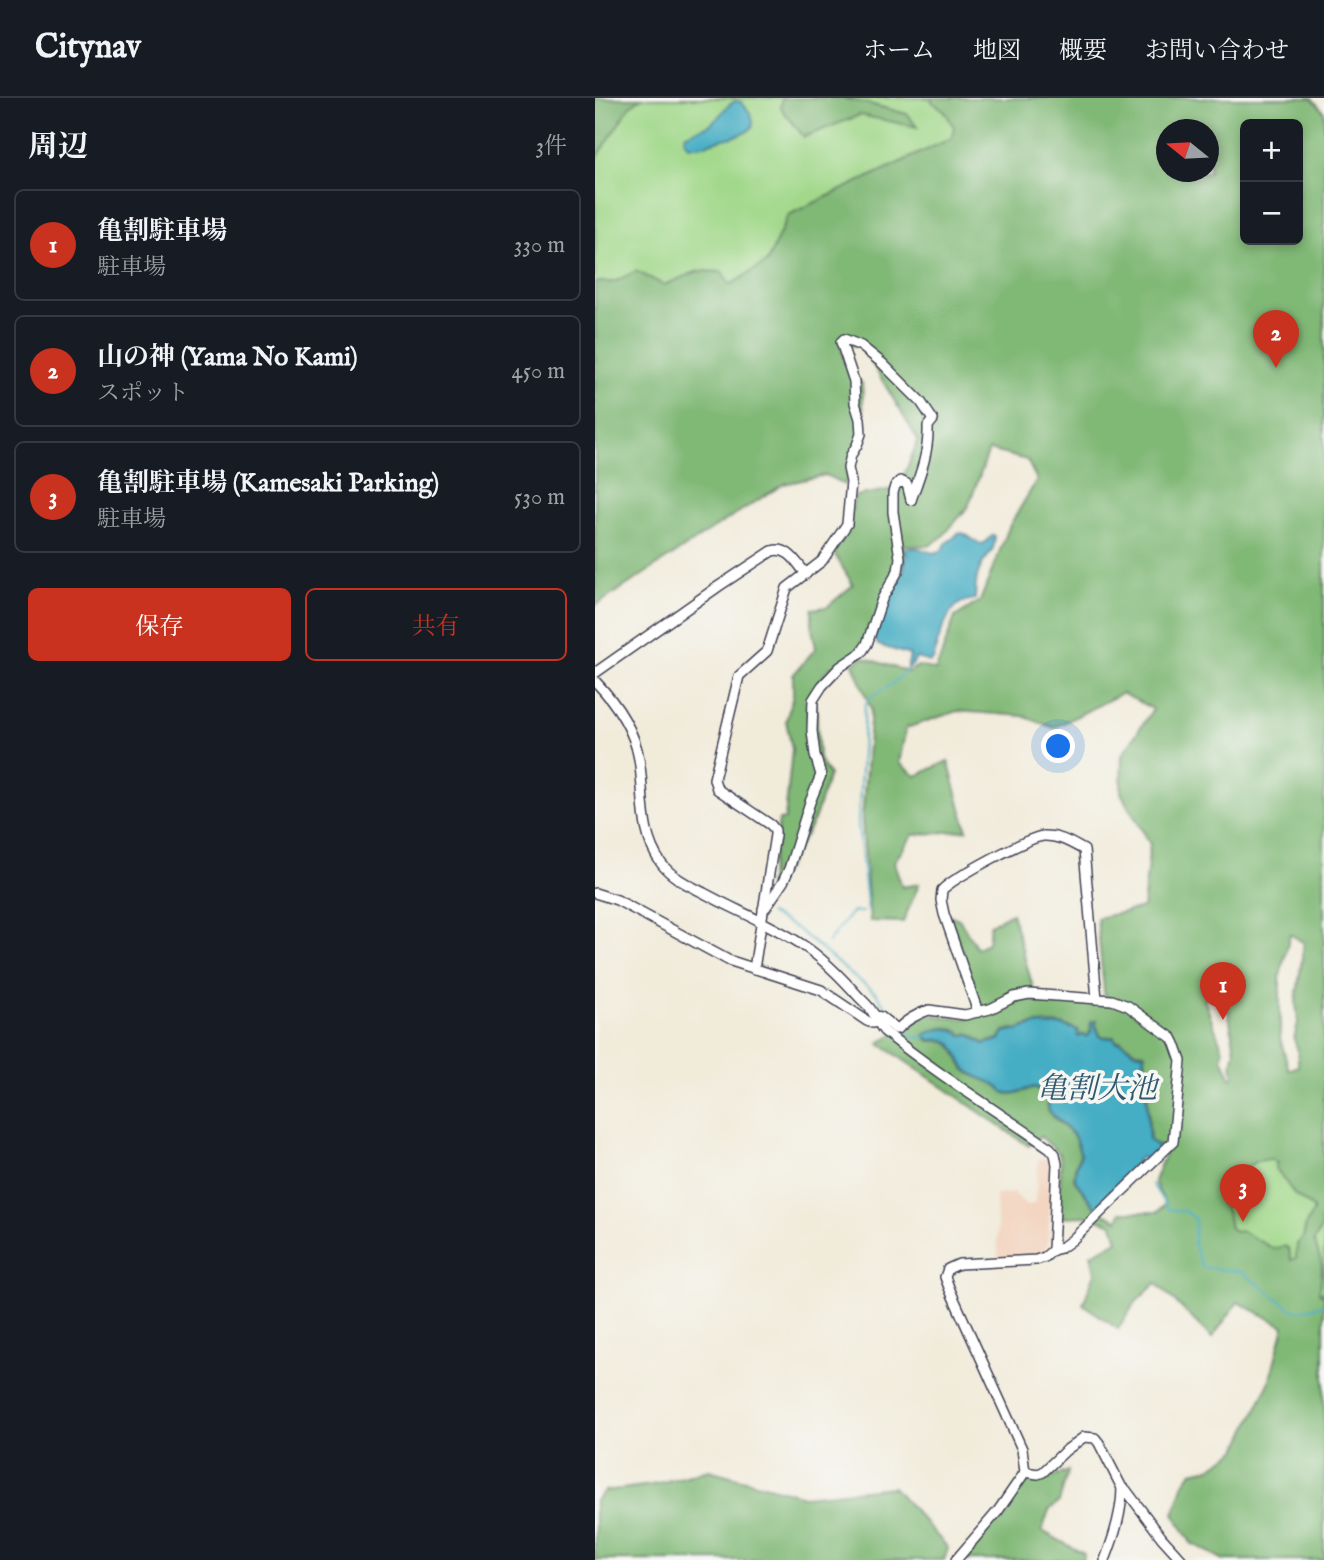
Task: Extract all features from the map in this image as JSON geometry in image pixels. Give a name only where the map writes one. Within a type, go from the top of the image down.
[{"type":"street","points":[[754,968],[763,908],[775,830],[717,789],[714,779],[739,676],[767,651],[787,589],[823,561],[847,524],[851,482],[848,468],[861,433],[854,381],[841,342],[844,338],[861,346],[882,363],[921,402],[933,420],[928,426],[929,442],[925,462],[911,500],[907,484],[900,481],[895,486],[893,512],[900,558],[898,571],[881,599],[867,644],[861,653],[840,667],[813,700],[812,731],[821,775],[789,869],[779,890],[763,908]]},
{"type":"street","points":[[595,674],[772,551],[784,550],[806,574]]},
{"type":"street","points":[[595,681],[625,720],[634,738],[646,827],[650,843],[662,865],[688,884],[801,944],[823,959],[838,973],[884,1031],[956,1086],[1050,1148],[1055,1154],[1057,1164],[1053,1250]]},
{"type":"street","points":[[978,1012],[944,914],[942,890],[950,882],[1030,839],[1043,836],[1058,838],[1084,850],[1097,999]]},
{"type":"street","points":[[595,893],[617,900],[729,960],[821,990],[867,1021],[873,1023],[881,1017],[896,1029],[929,1010],[965,1015],[990,1009],[1019,995],[1029,994],[1112,1000],[1128,1006],[1172,1038],[1181,1062],[1173,1142],[1061,1248],[1036,1260],[959,1264],[948,1269],[945,1277],[1022,1449],[1025,1472],[956,1560]]},
{"type":"street","points":[[1025,1472],[1043,1472],[1084,1437],[1095,1438],[1122,1488],[1116,1530],[1105,1560]]},
{"type":"street","points":[[1122,1488],[1182,1560]]},
{"type":"shaded area","points":[[1053,1158],[1048,1243],[1044,1255],[998,1259],[996,1195],[1014,1193],[1027,1206],[1035,1203],[1038,1159]]},
{"type":"green space","points":[[595,98],[1035,98],[595,428]]},
{"type":"green space","points":[[595,98],[642,98],[630,106],[595,161]]},
{"type":"green space","points":[[782,98],[841,98],[907,114],[917,127],[860,115],[804,137],[781,108]]},
{"type":"green space","points":[[931,98],[1312,98],[1324,112],[1324,1215],[1314,1241],[1322,1267],[1319,1293],[1324,1294],[1324,1560],[1224,1560],[1191,1543],[1174,1514],[1184,1483],[1192,1472],[1210,1468],[1237,1450],[1269,1383],[1284,1326],[1238,1302],[1212,1338],[1156,1283],[1135,1303],[1118,1329],[1083,1304],[1095,1273],[1091,1254],[1118,1241],[1113,1224],[1087,1216],[1059,1217],[1059,1153],[1040,1136],[1029,1146],[879,1043],[926,1014],[959,1019],[985,1015],[949,915],[959,919],[977,948],[988,943],[990,925],[1012,913],[1036,998],[1105,1002],[1097,918],[1143,908],[1150,844],[1121,793],[1122,755],[1153,709],[1122,693],[1054,728],[1023,716],[957,711],[906,728],[899,763],[916,776],[948,761],[967,830],[913,835],[894,862],[902,887],[919,884],[903,922],[870,921],[862,820],[871,709],[853,664],[863,657],[908,672],[918,666],[936,670],[955,617],[980,601],[1010,525],[1037,480],[1027,460],[989,450],[968,507],[942,537],[929,546],[904,545],[903,564],[884,601],[868,648],[828,669],[810,699],[816,704],[819,759],[829,775],[814,820],[772,888],[768,887],[779,820],[785,819],[792,749],[786,721],[793,696],[793,675],[816,648],[812,609],[827,607],[853,585],[834,553],[848,528],[855,496],[899,488],[918,440],[860,343],[841,349],[850,375],[862,383],[864,422],[845,485],[826,475],[784,484],[595,606],[595,282],[614,282],[636,271],[664,285],[698,271],[722,272],[730,285],[767,262],[788,215],[952,138],[954,127],[944,110],[932,102]],"holes":[[[1290,934],[1304,943],[1296,1001],[1298,1023],[1294,1039],[1298,1051],[1298,1066],[1289,1070],[1280,1038],[1280,976]],[[1205,997],[1220,998],[1229,1014],[1235,1051],[1232,1065],[1234,1076],[1231,1078],[1222,1058],[1223,1050]],[[1097,1020],[1096,1025],[1101,1037],[1114,1037],[1116,1041],[1145,1053],[1150,1140],[1166,1151],[1154,1181],[1165,1204],[1158,1212],[1121,1212],[1118,1220],[1096,1209],[1074,1180],[1080,1154],[1074,1136],[1048,1112],[1047,1098],[1036,1088],[1016,1094],[1005,1093],[996,1085],[965,1070],[950,1044],[929,1041],[924,1035],[934,1030],[949,1028],[963,1035],[969,1033],[984,1043],[999,1039],[1004,1031],[1048,1024],[1072,1027],[1078,1030],[1079,1036],[1087,1036],[1091,1022]],[[1271,1159],[1277,1163],[1275,1167],[1295,1195],[1313,1208],[1303,1238],[1297,1244],[1296,1258],[1291,1260],[1289,1249],[1285,1246],[1274,1249],[1242,1231],[1235,1232],[1230,1228],[1227,1211],[1215,1189],[1219,1180],[1224,1181],[1257,1161]]]},
{"type":"green space","points":[[1252,1108],[1324,1167],[1324,1293],[1306,1287],[1185,1201]]},
{"type":"green space","points":[[709,1470],[804,1496],[893,1487],[948,1548],[944,1560],[595,1560],[595,1500],[605,1491],[652,1485]]},
{"type":"green space","points":[[1068,1471],[1059,1502],[1049,1510],[1042,1531],[1084,1554],[1082,1560],[965,1560],[1027,1478],[1044,1480]]},
{"type":"water","points":[[735,101],[741,102],[752,117],[752,128],[734,137],[701,145],[687,145],[685,135],[710,124]]},
{"type":"water","points":[[962,533],[983,544],[995,536],[993,548],[978,574],[975,599],[954,608],[939,638],[933,660],[930,662],[916,658],[907,669],[910,655],[878,645],[874,637],[885,605],[903,571],[906,549],[936,552],[957,534]]},
{"type":"water","name":"亀割大池","points":[[1096,1021],[1100,1037],[1114,1038],[1116,1042],[1144,1054],[1149,1140],[1158,1147],[1145,1161],[1142,1157],[1136,1161],[1139,1167],[1096,1208],[1075,1180],[1081,1154],[1074,1135],[1049,1111],[1048,1097],[1036,1087],[1003,1092],[995,1084],[966,1069],[950,1043],[930,1040],[925,1035],[935,1030],[949,1029],[963,1036],[968,1034],[984,1044],[1000,1040],[1004,1032],[1041,1024],[1061,1025],[1077,1030],[1078,1037],[1087,1037],[1091,1032],[1092,1022]]},
{"type":"waterway","points":[[868,911],[858,824],[865,705],[870,697],[892,684],[907,670]]},
{"type":"waterway","points":[[828,942],[852,912],[863,912]]},
{"type":"waterway","points":[[769,914],[796,928],[876,993],[897,1023]]},
{"type":"waterway","points":[[904,1029],[916,1038],[927,1036]]},
{"type":"waterway","points":[[1152,1184],[1168,1209],[1187,1212],[1195,1219],[1194,1245],[1202,1267],[1242,1272],[1293,1310],[1324,1305]]},
{"type":"place","name":"山の神 (Yama No Kami)","points":[[1276,368]]},
{"type":"place","name":"亀割駐車場","points":[[1223,1020]]},
{"type":"place","name":"亀割駐車場 (Kamesaki Parking)","points":[[1243,1222]]}]
